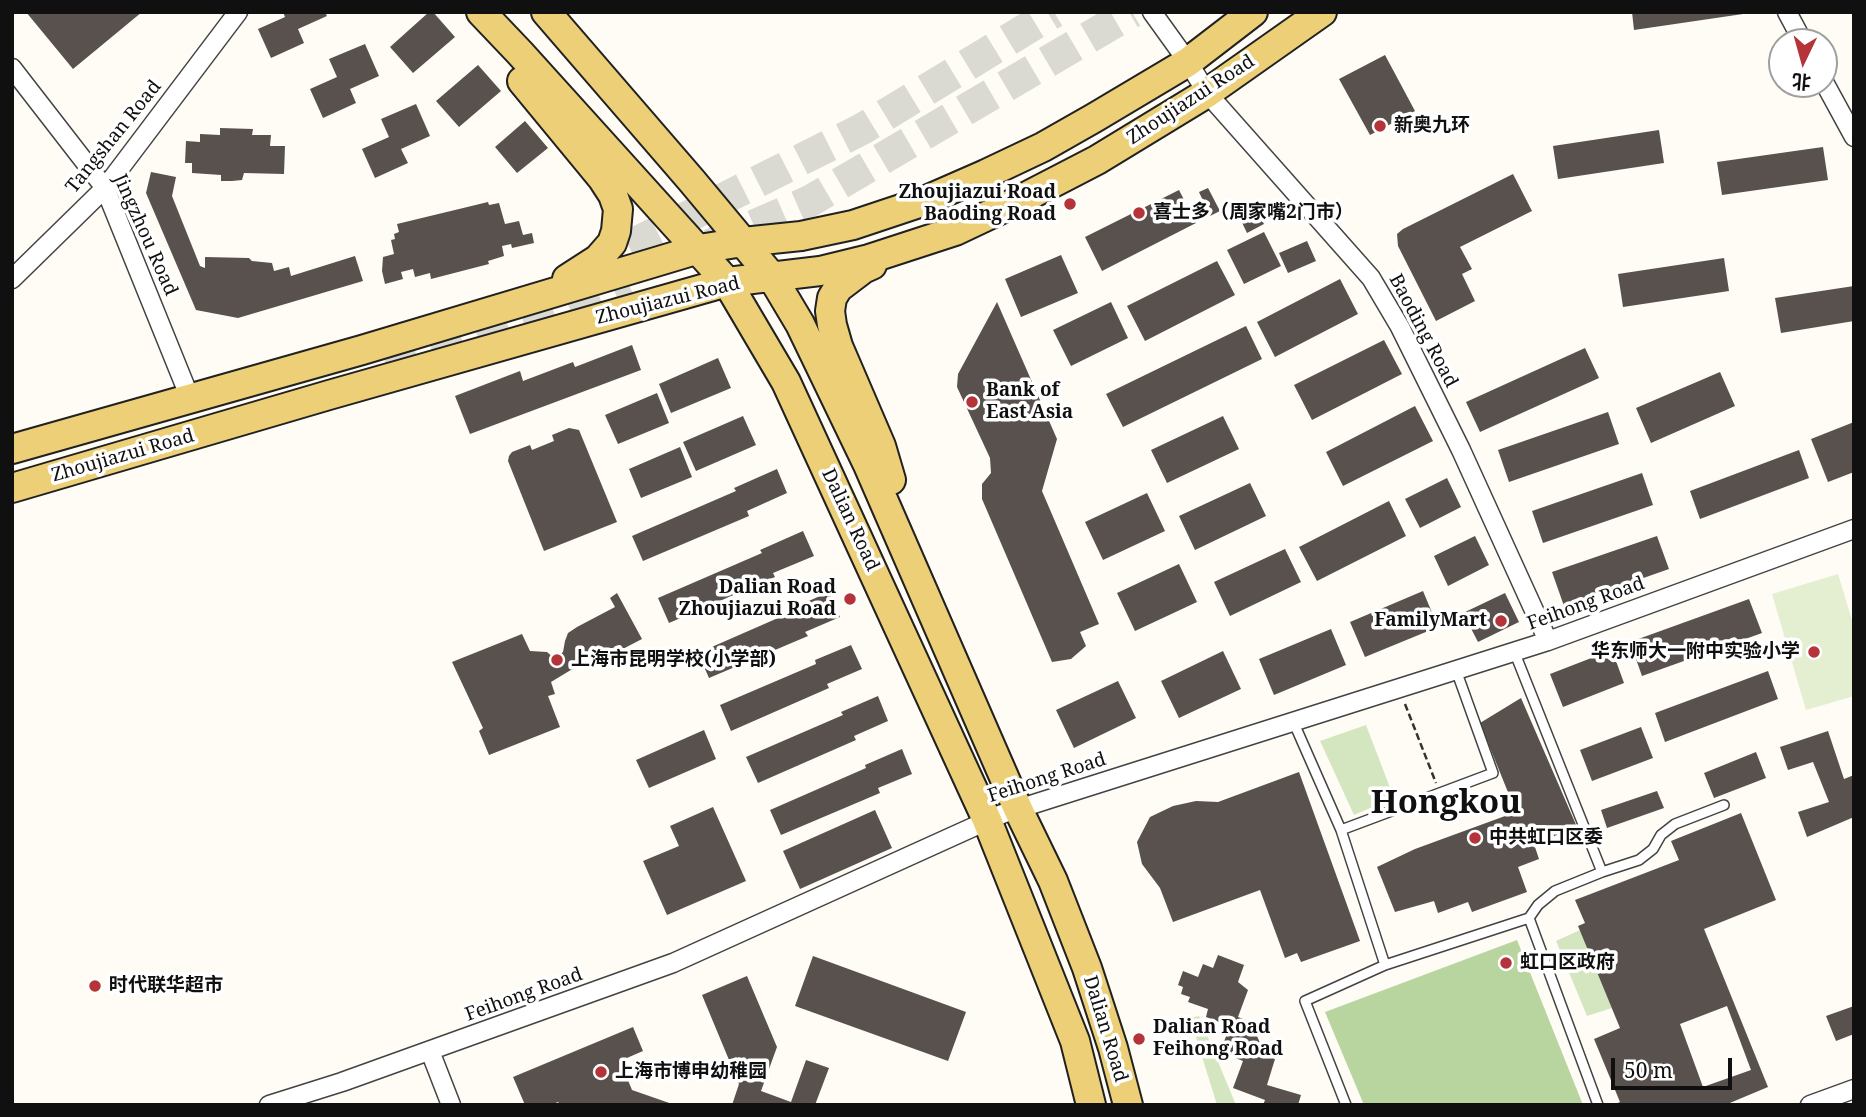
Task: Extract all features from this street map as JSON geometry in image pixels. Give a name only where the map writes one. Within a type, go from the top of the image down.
[{"type":"main road","name":"Dalian Road","points":[[546,12],[772,277],[800,324],[868,466],[1018,808],[1053,881],[1087,968],[1128,1105]]},
{"type":"main road","name":"Zhoujiazui Road","points":[[12,449],[699,249],[801,236],[853,225],[922,202],[1043,146],[1188,62],[1253,12]]},
{"type":"main road","name":"Zhoujiazui Road","points":[[12,488],[727,282],[820,271],[955,232],[1097,160],[1207,93],[1322,12]]},
{"type":"main road","name":"Dalian Road","points":[[483,15],[530,63],[727,282],[786,382],[987,820],[1075,1041],[1091,1105]]},
{"type":"main road","points":[[483,15],[514,70],[603,178],[618,209],[612,243],[598,260],[566,280],[495,310]]},
{"type":"main road","points":[[903,545],[896,496],[881,446],[838,346],[830,311],[832,298],[838,288],[856,274],[922,242]]},
{"type":"street","name":"Tangshan Road","points":[[12,279],[105,188],[238,12]]},
{"type":"street","name":"Baoding Road","points":[[1152,12],[1207,93],[1371,278],[1400,327],[1449,426],[1548,641]]},
{"type":"street","points":[[1787,12],[1796,28]]},
{"type":"street","name":"Jingzhou Road","points":[[12,68],[105,188],[190,398]]},
{"type":"street","points":[[1833,98],[1854,138]]},
{"type":"street","name":"Feihong Road","points":[[269,1105],[342,1082],[673,963],[1018,808],[1548,641],[1854,529]]},
{"type":"street","points":[[430,1051],[450,1105]]},
{"type":"street","points":[[1810,1105],[1854,1089]]},
{"type":"lane","points":[[1514,651],[1602,872]]},
{"type":"lane","points":[[1341,830],[1493,773],[1456,670]]},
{"type":"lane","points":[[1293,721],[1341,830],[1385,965]]},
{"type":"lane","points":[[1346,1105],[1305,1001],[1385,965],[1530,918],[1538,905],[1555,891],[1639,860],[1653,849],[1661,835],[1675,824],[1724,805]]},
{"type":"lane","points":[[1530,918],[1598,1105]]},
{"type":"path","points":[[1399,688],[1440,794]]},
{"type":"green space","points":[[1838,574],[1854,627],[1854,696],[1806,710],[1772,594]]},
{"type":"green space","points":[[1366,725],[1394,798],[1354,815],[1320,741]]},
{"type":"green space","points":[[1580,930],[1612,1008],[1587,1016],[1556,941]]},
{"type":"green space","points":[[1517,940],[1583,1105],[1364,1105],[1325,1012]]},
{"type":"green space","points":[[1199,1016],[1236,1105],[1217,1105],[1190,1018]]},
{"type":"building","points":[[26,12],[142,12],[73,69]]},
{"type":"building","points":[[283,12],[325,12],[327,16],[298,29],[304,43],[271,58],[258,29],[285,17]]},
{"type":"building","points":[[429,12],[433,12],[455,37],[413,73],[390,47]]},
{"type":"building","points":[[1632,12],[1743,12],[1743,14],[1634,30]]},
{"type":"building","points":[[365,44],[379,76],[350,89],[356,103],[323,118],[310,89],[337,77],[329,59]]},
{"type":"building","points":[[1385,55],[1415,111],[1370,135],[1339,79]]},
{"type":"building","points":[[478,65],[501,91],[459,127],[436,101]]},
{"type":"building","points":[[416,104],[430,136],[401,149],[408,163],[375,178],[362,149],[389,137],[381,119]]},
{"type":"building","points":[[525,121],[548,148],[517,173],[495,147]]},
{"type":"building","points":[[220,128],[253,129],[252,135],[271,135],[270,146],[285,146],[284,174],[244,173],[242,180],[221,181],[221,175],[192,173],[192,163],[185,163],[186,141],[200,142],[200,134],[220,135]]},
{"type":"building","points":[[1659,130],[1664,163],[1558,179],[1553,146]]},
{"type":"building","points":[[1823,147],[1828,180],[1722,195],[1717,162]]},
{"type":"building","points":[[151,172],[176,177],[172,196],[200,266],[205,268],[205,257],[249,258],[252,261],[272,263],[274,271],[289,267],[291,276],[355,256],[363,281],[238,318],[196,310],[146,193]]},
{"type":"building","points":[[1513,174],[1532,211],[1460,247],[1472,269],[1462,274],[1475,301],[1436,321],[1398,246],[1397,234]]},
{"type":"building","points":[[1208,188],[1220,211],[1210,216],[1199,192]]},
{"type":"building","points":[[1179,190],[1196,223],[1102,271],[1085,237]]},
{"type":"building","points":[[1252,200],[1264,224],[1247,233],[1235,208]]},
{"type":"building","points":[[488,202],[489,205],[499,203],[505,224],[519,221],[523,235],[532,233],[534,243],[512,248],[511,244],[502,246],[504,256],[488,261],[489,264],[431,279],[430,273],[415,277],[413,269],[401,272],[403,279],[385,284],[383,257],[394,254],[391,240],[395,239],[394,234],[399,232],[397,224]]},
{"type":"building","points":[[1264,232],[1281,266],[1244,284],[1227,250]]},
{"type":"building","points":[[1307,241],[1316,261],[1288,273],[1279,253]]},
{"type":"building","points":[[1061,255],[1078,293],[1021,317],[1005,279]]},
{"type":"building","points":[[1724,258],[1729,291],[1623,307],[1618,274]]},
{"type":"building","points":[[1217,261],[1235,295],[1145,341],[1127,306]]},
{"type":"building","points":[[1340,279],[1358,314],[1275,357],[1257,322]]},
{"type":"building","points":[[1854,286],[1854,321],[1781,333],[1775,298]]},
{"type":"building","points":[[997,302],[1057,439],[1042,491],[1099,624],[1080,632],[1086,646],[1071,659],[1052,662],[982,499],[982,484],[991,473],[990,458],[957,387],[958,374]]},
{"type":"building","points":[[1111,302],[1128,338],[1071,366],[1053,330]]},
{"type":"building","points":[[1246,326],[1262,359],[1123,427],[1106,394]]},
{"type":"building","points":[[1384,340],[1402,374],[1312,420],[1294,385]]},
{"type":"building","points":[[632,345],[641,370],[470,434],[455,396],[520,371],[523,381],[573,362],[575,367]]},
{"type":"building","points":[[1585,348],[1599,378],[1480,432],[1466,402]]},
{"type":"building","points":[[718,358],[731,388],[671,413],[659,384]]},
{"type":"building","points":[[1720,372],[1735,406],[1651,443],[1636,408]]},
{"type":"building","points":[[657,393],[669,423],[618,444],[605,415]]},
{"type":"building","points":[[1415,406],[1433,441],[1343,486],[1326,452]]},
{"type":"building","points":[[1608,412],[1619,444],[1509,482],[1498,450]]},
{"type":"building","points":[[743,416],[756,445],[696,471],[683,442]]},
{"type":"building","points":[[1223,416],[1239,449],[1167,483],[1151,450]]},
{"type":"building","points":[[1854,422],[1854,472],[1828,482],[1811,439]]},
{"type":"building","points":[[569,428],[579,430],[617,522],[544,551],[508,461],[509,456],[512,452],[530,445],[532,450],[554,441],[552,435]]},
{"type":"building","points":[[680,447],[692,477],[641,498],[629,469]]},
{"type":"building","points":[[1799,450],[1809,478],[1700,519],[1690,491]]},
{"type":"building","points":[[777,469],[787,493],[747,511],[749,516],[643,561],[632,536],[736,491],[734,488]]},
{"type":"building","points":[[1642,473],[1653,505],[1543,543],[1532,511]]},
{"type":"building","points":[[1447,478],[1461,507],[1420,528],[1405,499]]},
{"type":"building","points":[[1250,483],[1266,516],[1195,550],[1179,516]]},
{"type":"building","points":[[1147,493],[1165,531],[1103,560],[1085,522]]},
{"type":"building","points":[[1389,501],[1406,536],[1317,581],[1299,547]]},
{"type":"building","points":[[803,531],[814,556],[773,573],[775,577],[669,623],[658,598],[762,553],[760,550]]},
{"type":"building","points":[[1475,536],[1489,565],[1448,586],[1434,556]]},
{"type":"building","points":[[1657,536],[1669,569],[1564,606],[1552,572]]},
{"type":"building","points":[[1285,549],[1301,582],[1230,616],[1214,582]]},
{"type":"building","points":[[1179,564],[1197,602],[1135,631],[1117,593]]},
{"type":"building","points":[[1423,591],[1438,627],[1365,657],[1350,622]]},
{"type":"building","points":[[829,592],[840,617],[805,632],[808,636],[709,678],[698,653],[794,611],[793,608]]},
{"type":"building","points":[[617,593],[642,639],[592,665],[589,659],[551,682],[555,694],[548,696],[560,727],[489,755],[479,731],[483,728],[452,662],[522,634],[530,651],[547,652],[555,659],[563,652],[568,633],[615,607],[610,598]]},
{"type":"building","points":[[1505,593],[1519,622],[1478,642],[1463,613]]},
{"type":"building","points":[[1749,599],[1762,633],[1642,676],[1630,642]]},
{"type":"building","points":[[1331,629],[1346,665],[1274,695],[1259,659]]},
{"type":"building","points":[[851,645],[862,669],[827,684],[829,688],[731,731],[720,705],[816,664],[815,660]]},
{"type":"building","points":[[1612,650],[1624,683],[1563,707],[1550,674]]},
{"type":"building","points":[[1223,651],[1241,689],[1179,718],[1161,681]]},
{"type":"building","points":[[1768,671],[1778,699],[1665,742],[1655,713]]},
{"type":"building","points":[[1118,681],[1136,718],[1074,748],[1056,710]]},
{"type":"building","points":[[878,696],[888,721],[854,736],[856,740],[758,783],[746,757],[843,715],[841,712]]},
{"type":"building","points":[[1521,698],[1577,827],[1534,844],[1539,859],[1518,867],[1527,892],[1472,912],[1468,902],[1438,913],[1434,901],[1395,912],[1377,867],[1415,849],[1516,812],[1480,723]]},
{"type":"building","points":[[1641,727],[1653,758],[1592,781],[1580,750]]},
{"type":"building","points":[[704,730],[716,759],[649,788],[636,760]]},
{"type":"building","points":[[1828,731],[1844,779],[1854,775],[1854,817],[1807,837],[1798,812],[1829,802],[1813,762],[1788,770],[1780,747]]},
{"type":"building","points":[[902,749],[912,774],[878,788],[880,793],[781,835],[770,810],[866,768],[865,765]]},
{"type":"building","points":[[1756,752],[1766,778],[1714,798],[1704,773]]},
{"type":"building","points":[[1299,772],[1360,941],[1301,962],[1297,953],[1285,958],[1260,890],[1173,922],[1160,888],[1142,864],[1137,842],[1150,817],[1173,806],[1196,801],[1218,802]]},
{"type":"building","points":[[1657,791],[1664,808],[1607,828],[1601,810]]},
{"type":"building","points":[[713,807],[746,881],[667,915],[643,861],[679,846],[670,826]]},
{"type":"building","points":[[875,810],[892,848],[800,889],[783,851]]},
{"type":"building","points":[[1741,813],[1776,900],[1704,929],[1768,1087],[1725,1105],[1613,1105],[1620,1102],[1594,1039],[1620,1028],[1578,926],[1585,923],[1575,900],[1679,860],[1671,841]],"holes":[[[1727,1006],[1751,1070],[1703,1087],[1680,1024]]]},
{"type":"building","points":[[1218,955],[1244,965],[1238,982],[1248,990],[1238,1017],[1261,1026],[1257,1036],[1266,1057],[1275,1059],[1267,1085],[1301,1095],[1298,1105],[1263,1105],[1265,1100],[1233,1088],[1243,1061],[1220,1052],[1230,1026],[1206,1017],[1208,1009],[1188,1002],[1190,997],[1181,994],[1183,987],[1178,985],[1183,971],[1198,977],[1203,964],[1213,968]]},
{"type":"building","points":[[813,956],[966,1012],[948,1061],[795,1006]]},
{"type":"building","points":[[747,976],[777,1047],[761,1091],[791,1102],[806,1060],[829,1068],[815,1105],[732,1105],[739,1084],[702,995]]},
{"type":"building","points":[[1854,1006],[1854,1034],[1836,1041],[1826,1016]]},
{"type":"building","points":[[633,1027],[643,1051],[620,1061],[632,1090],[675,1105],[560,1105],[558,1102],[551,1105],[525,1105],[513,1077]]},
{"type":"tunnel","points":[[586,268],[862,129],[1054,12]]},
{"type":"tunnel","points":[[710,245],[810,201],[1132,12]]},
{"type":"tunnel","points":[[386,365],[532,321],[627,280]]},
{"type":"place","name":"新奥九环","points":[[1380,126]]},
{"type":"place","name":"Zhoujiazui Road Baoding Road","points":[[1070,204]]},
{"type":"place","name":"喜士多（周家嘴2门市）","points":[[1139,213]]},
{"type":"place","name":"Bank of East Asia","points":[[972,402]]},
{"type":"place","name":"Dalian Road Zhoujiazui Road","points":[[850,599]]},
{"type":"place","name":"FamilyMart","points":[[1501,621]]},
{"type":"place","name":"华东师大一附中实验小学","points":[[1814,652]]},
{"type":"place","name":"上海市昆明学校(小学部)","points":[[557,660]]},
{"type":"place","name":"中共虹口区委","points":[[1475,838]]},
{"type":"place","name":"虹口区政府","points":[[1506,963]]},
{"type":"place","name":"时代联华超市","points":[[95,986]]},
{"type":"place","name":"Dalian Road Feihong Road","points":[[1139,1039]]},
{"type":"place","name":"上海市博申幼稚园","points":[[601,1072]]},
{"type":"district","name":"Hongkou","points":[[1446,804]]}]
